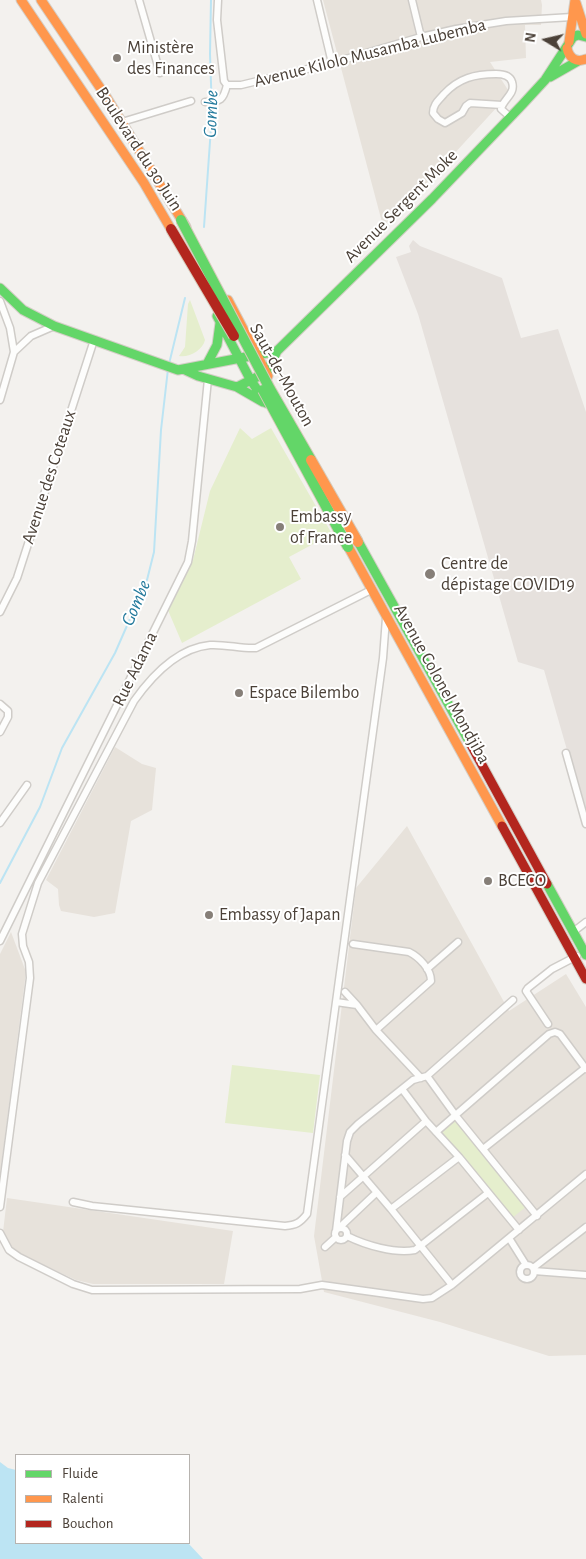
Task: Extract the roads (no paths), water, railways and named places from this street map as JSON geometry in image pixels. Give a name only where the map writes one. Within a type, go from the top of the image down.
[{"type":"main road","name":"Boulevard du 30 Juin","points":[[21,0],[144,183],[171,229],[240,359]]},
{"type":"main road","name":"Boulevard du 30 Juin","points":[[41,0],[122,122],[236,314],[267,372]]},
{"type":"main road","name":"Avenue Sergent Moke","points":[[276,351],[432,199],[545,80],[568,45],[575,0]]},
{"type":"main road","points":[[575,0],[586,35],[573,37],[568,45],[570,57],[584,61]]},
{"type":"main road","name":"Avenue Sergent Moke","points":[[545,80],[584,61]]},
{"type":"main road","name":"Saut-de-Mouton","points":[[181,220],[270,389],[358,542]]},
{"type":"main road","name":"Saut-de-Mouton","points":[[171,229],[229,328],[348,547]]},
{"type":"main road","points":[[0,288],[23,310],[54,326],[161,365],[237,387],[268,405]]},
{"type":"main road","points":[[208,364],[217,346],[220,322]]},
{"type":"main road","points":[[232,344],[248,336]]},
{"type":"main road","points":[[180,369],[276,351]]},
{"type":"main road","points":[[237,387],[267,372],[276,351]]},
{"type":"main road","name":"Avenue Colonel Mondjiba","points":[[240,359],[250,380],[268,405],[348,547],[586,978]]},
{"type":"main road","name":"Avenue Colonel Mondjiba","points":[[267,372],[288,414],[418,647],[585,954]]},
{"type":"main road","points":[[261,395],[274,387]]},
{"type":"main road","points":[[386,618],[397,612]]},
{"type":"main road","points":[[528,874],[538,868]]},
{"type":"street","points":[[139,0],[160,73]]},
{"type":"street","points":[[205,102],[218,101],[224,97],[227,85],[224,81],[217,20],[218,0]]},
{"type":"street","points":[[317,0],[332,63]]},
{"type":"street","points":[[412,0],[421,37]]},
{"type":"street","name":"Avenue Kilolo Musamba Lubemba","points":[[227,85],[240,84],[332,63],[421,37],[498,22],[572,17]]},
{"type":"street","points":[[502,105],[470,103],[462,113],[445,123],[432,113],[437,102],[454,84],[472,76],[502,74],[511,79],[513,83],[511,94],[501,109],[510,117]]},
{"type":"street","points":[[122,122],[191,101]]},
{"type":"street","points":[[0,301],[10,328],[14,352],[0,400]]},
{"type":"street","points":[[14,352],[31,336],[54,326]]},
{"type":"street","name":"Avenue des Coteaux","points":[[0,612],[17,578],[94,340]]},
{"type":"street","name":"Rue Adama","points":[[0,941],[188,562],[192,541],[208,379]]},
{"type":"street","points":[[0,1207],[30,978],[29,962],[23,946],[22,934],[24,924],[38,882],[134,701],[147,682],[184,653],[210,645],[244,649],[256,648],[371,590]]},
{"type":"street","points":[[73,1202],[92,1206],[285,1226],[300,1222],[307,1214],[383,658],[386,618]]},
{"type":"street","points":[[0,704],[8,711],[8,717],[0,732]]},
{"type":"street","points":[[566,753],[586,824]]},
{"type":"street","points":[[0,823],[27,785]]},
{"type":"street","points":[[572,932],[586,922]]},
{"type":"street","points":[[428,969],[458,942]]},
{"type":"street","points":[[353,944],[409,952],[417,957],[430,973],[431,981],[376,1030]]},
{"type":"street","points":[[548,1024],[526,991],[552,969],[585,954]]},
{"type":"street","points":[[345,992],[376,1030],[424,1077],[537,1216]]},
{"type":"street","points":[[347,1236],[342,1240],[337,1232],[345,1155],[350,1132],[413,1080],[424,1077],[513,1000]]},
{"type":"street","points":[[336,1002],[357,1005]]},
{"type":"street","points":[[436,1132],[549,1034],[555,1032],[560,1034],[586,1068],[483,1149]]},
{"type":"street","points":[[402,1089],[426,1121],[459,1157],[519,1230]]},
{"type":"street","points":[[340,1197],[426,1121]]},
{"type":"street","points":[[345,1155],[452,1285]]},
{"type":"street","points":[[391,1209],[459,1157]]},
{"type":"street","points":[[0,1233],[9,1250],[19,1258],[74,1284],[92,1290],[300,1289],[322,1285],[423,1299],[432,1298],[452,1285],[586,1174]]},
{"type":"street","points":[[325,1247],[337,1232],[376,1193]]},
{"type":"street","points":[[347,1236],[365,1244],[407,1252],[416,1250],[488,1193]]},
{"type":"street","points":[[531,1268],[586,1227]]},
{"type":"street","points":[[337,1232],[345,1229],[347,1236]]},
{"type":"street","points":[[509,1238],[531,1268],[586,1275]]},
{"type":"water","points":[[0,1462],[8,1468],[15,1470],[15,1544],[189,1544],[203,1559],[0,1559]]},
{"type":"waterway","name":"Gombe","points":[[204,227],[212,113],[211,0]]},
{"type":"waterway","name":"Gombe","points":[[169,364],[185,298]]},
{"type":"waterway","name":"Gombe","points":[[0,883],[40,807],[62,748],[115,653],[147,580],[154,552],[161,430],[168,369]]},
{"type":"place","name":"Ministère des Finances","points":[[117,58]]},
{"type":"place","name":"Embassy of France","points":[[280,527]]},
{"type":"place","name":"Centre de dépistage COVID19","points":[[430,574]]},
{"type":"place","name":"Espace Bilembo","points":[[239,693]]},
{"type":"place","name":"BCECO","points":[[488,881]]},
{"type":"place","name":"Embassy of Japan","points":[[209,915]]}]
